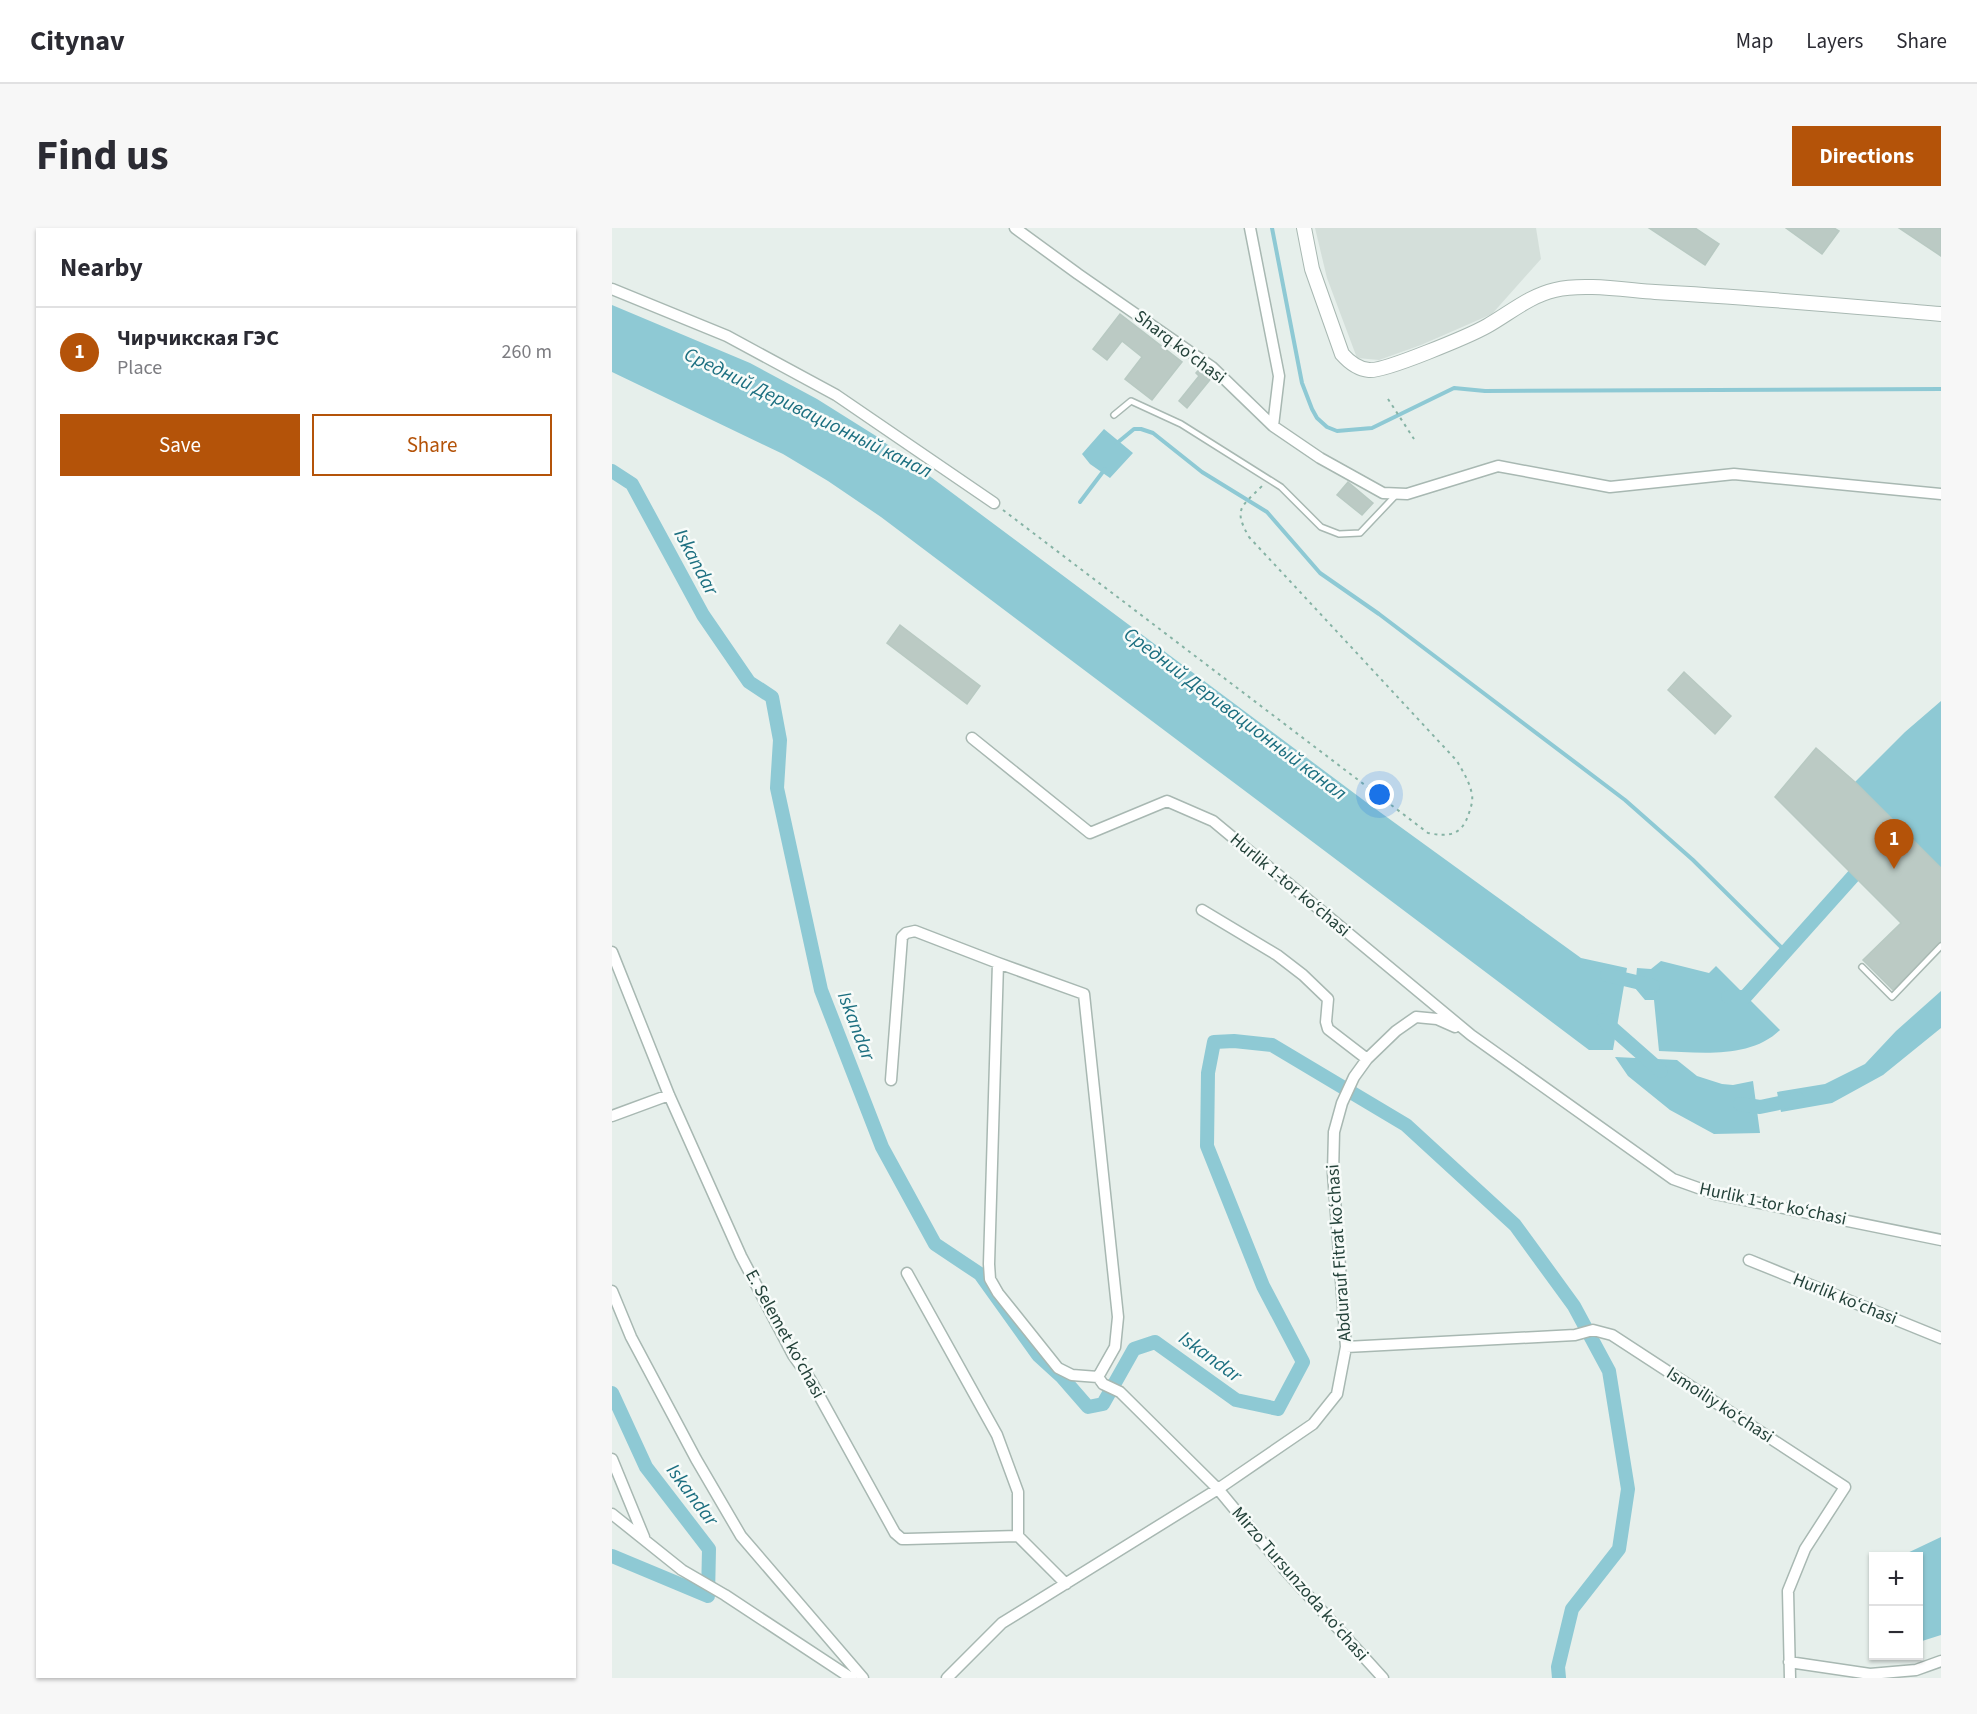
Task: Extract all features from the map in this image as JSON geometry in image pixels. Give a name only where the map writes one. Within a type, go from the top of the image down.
[{"type":"street","name":"Sharq ko'chasi","points":[[1015,228],[1212,367],[1273,426],[1320,458],[1383,493],[1407,494],[1498,466],[1610,487],[1734,474],[1941,494]]},
{"type":"street","points":[[1250,228],[1279,376],[1273,426]]},
{"type":"street","points":[[1304,228],[1312,269],[1342,354],[1350,363],[1366,370],[1382,369],[1399,363],[1486,326],[1540,294],[1572,287],[1708,295],[1941,314]]},
{"type":"street","points":[[612,289],[728,336],[836,395],[994,502]]},
{"type":"street","name":"Hurlik 1-tor ko‘chasi","points":[[972,738],[1090,833],[1167,801],[1213,821],[1471,1035],[1673,1179],[1715,1194],[1941,1240]]},
{"type":"street","points":[[1202,910],[1276,955],[1303,975],[1328,999],[1326,1022],[1328,1029],[1367,1059]]},
{"type":"street","points":[[891,1080],[902,938],[906,933],[915,931],[1081,992],[1085,998],[1118,1317],[1115,1347],[1100,1380]]},
{"type":"street","name":"E. Selemet ko‘chasi","points":[[612,952],[669,1095],[741,1256],[793,1354],[810,1379],[895,1533],[902,1539],[1017,1536]]},
{"type":"street","name":"Mirzo Tursunzoda ko‘chasi","points":[[998,963],[990,1279],[998,1293],[1058,1368],[1072,1375],[1100,1380],[1120,1392],[1218,1489],[1285,1570],[1383,1678]]},
{"type":"street","name":"Hurlik 1-tor ko‘chasi","points":[[1354,1077],[1367,1059],[1395,1031],[1416,1017],[1437,1019],[1471,1035]]},
{"type":"street","name":"Abdurauf Fitrat ko‘chasi","points":[[947,1678],[1002,1623],[1218,1489],[1313,1424],[1337,1394],[1347,1347],[1333,1173],[1334,1132],[1342,1102],[1354,1077]]},
{"type":"street","points":[[612,1116],[669,1095]]},
{"type":"street","name":"Hurlik ko‘chasi","points":[[1749,1260],[1941,1338]]},
{"type":"street","points":[[907,1273],[997,1434],[1018,1492],[1017,1536],[1066,1584]]},
{"type":"street","points":[[612,1291],[631,1338],[696,1459],[741,1536],[863,1678]]},
{"type":"street","name":"Ismoiliy ko‘chasi","points":[[1347,1347],[1575,1335],[1593,1330],[1612,1335],[1845,1487],[1805,1549],[1788,1591],[1790,1662]]},
{"type":"street","points":[[612,1459],[644,1539]]},
{"type":"street","points":[[612,1514],[682,1570],[725,1595],[851,1678]]},
{"type":"street","points":[[1790,1678],[1790,1662],[1870,1674],[1916,1670],[1941,1661]]},
{"type":"lane","points":[[1114,415],[1131,401],[1181,424],[1281,487],[1321,527],[1339,534],[1360,533],[1396,495]]},
{"type":"lane","points":[[1862,967],[1892,997],[1941,946]]},
{"type":"path","points":[[1388,399],[1414,439]]},
{"type":"path","points":[[994,502],[1428,833],[1446,836],[1460,830],[1468,818],[1473,799],[1469,782],[1457,761],[1249,537],[1240,521],[1241,506],[1258,489]]},
{"type":"shaded area","points":[[1315,228],[1536,228],[1541,259],[1492,314],[1421,345],[1379,360],[1357,358],[1327,278]]},
{"type":"water","name":"Средний Деривационный канал","points":[[612,305],[750,363],[817,399],[876,436],[1366,802],[1581,958],[1627,968],[1613,1050],[1589,1050],[881,517],[828,481],[783,454],[612,372]]},
{"type":"water","points":[[1104,429],[1133,453],[1110,478],[1090,464],[1082,454]]},
{"type":"water","points":[[1941,701],[1941,868],[1855,782],[1905,732]]},
{"type":"water","points":[[1661,961],[1709,973],[1716,966],[1780,1030],[1767,1040],[1738,1050],[1706,1053],[1659,1051],[1654,1000],[1645,1000],[1635,988],[1637,968],[1651,969]]},
{"type":"water","points":[[1941,991],[1941,1028],[1883,1075],[1832,1103],[1781,1112],[1777,1092],[1825,1084],[1865,1064],[1896,1031]]},
{"type":"water","points":[[1615,1057],[1677,1060],[1697,1076],[1722,1084],[1733,1085],[1753,1081],[1760,1133],[1714,1134],[1670,1110],[1628,1076]]},
{"type":"water","points":[[1941,1537],[1941,1635],[1923,1641],[1923,1552],[1909,1552]]},
{"type":"building","points":[[1649,228],[1695,228],[1719,244],[1705,265]]},
{"type":"building","points":[[1786,228],[1834,228],[1839,231],[1822,254]]},
{"type":"building","points":[[1899,228],[1941,228],[1941,256]]},
{"type":"building","points":[[1120,314],[1182,362],[1152,400],[1125,379],[1142,357],[1122,341],[1107,360],[1093,349]]},
{"type":"building","points":[[1202,366],[1213,376],[1187,408],[1179,401],[1199,376],[1196,373]]},
{"type":"building","points":[[1348,482],[1373,503],[1362,515],[1337,495]]},
{"type":"building","points":[[900,625],[980,686],[967,704],[887,643]]},
{"type":"building","points":[[1684,672],[1731,716],[1715,734],[1668,690]]},
{"type":"building","points":[[1816,748],[1855,782],[1941,868],[1941,942],[1893,990],[1863,960],[1901,923],[1775,797]]},
{"type":"waterway","points":[[1272,228],[1302,383],[1317,418],[1327,427],[1337,431],[1372,428],[1454,388],[1485,391],[1941,389]]},
{"type":"waterway","points":[[1117,443],[1134,429],[1153,433],[1202,472],[1267,512],[1320,573],[1379,614],[1625,800],[1693,860],[1785,951]]},
{"type":"waterway","points":[[1080,502],[1105,469]]},
{"type":"waterway","name":"Iskandar","points":[[612,471],[632,484],[703,615],[749,682],[772,697],[780,740],[777,788],[821,990],[882,1147],[935,1244],[980,1274],[1038,1355],[1061,1376],[1088,1407],[1103,1404],[1134,1349],[1155,1342],[1236,1400],[1278,1409],[1303,1362],[1263,1286],[1207,1146],[1208,1073],[1214,1042],[1234,1041],[1272,1045],[1406,1125],[1515,1225],[1574,1306],[1609,1371],[1628,1489],[1619,1549],[1572,1609],[1558,1667],[1559,1678]]},
{"type":"waterway","points":[[1728,997],[1745,997],[1865,863]]},
{"type":"waterway","points":[[1607,975],[1653,986]]},
{"type":"waterway","name":"Средний Деривационный канал","points":[[1603,1020],[1661,1071]]},
{"type":"waterway","name":"Средний Деривационный канал","points":[[1740,1104],[1760,1107],[1798,1099]]},
{"type":"waterway","name":"Iskandar","points":[[612,1393],[646,1467],[709,1549],[708,1596],[612,1556]]},
{"type":"place","name":"Чирчикская ГЭС","points":[[1894,869]]}]
